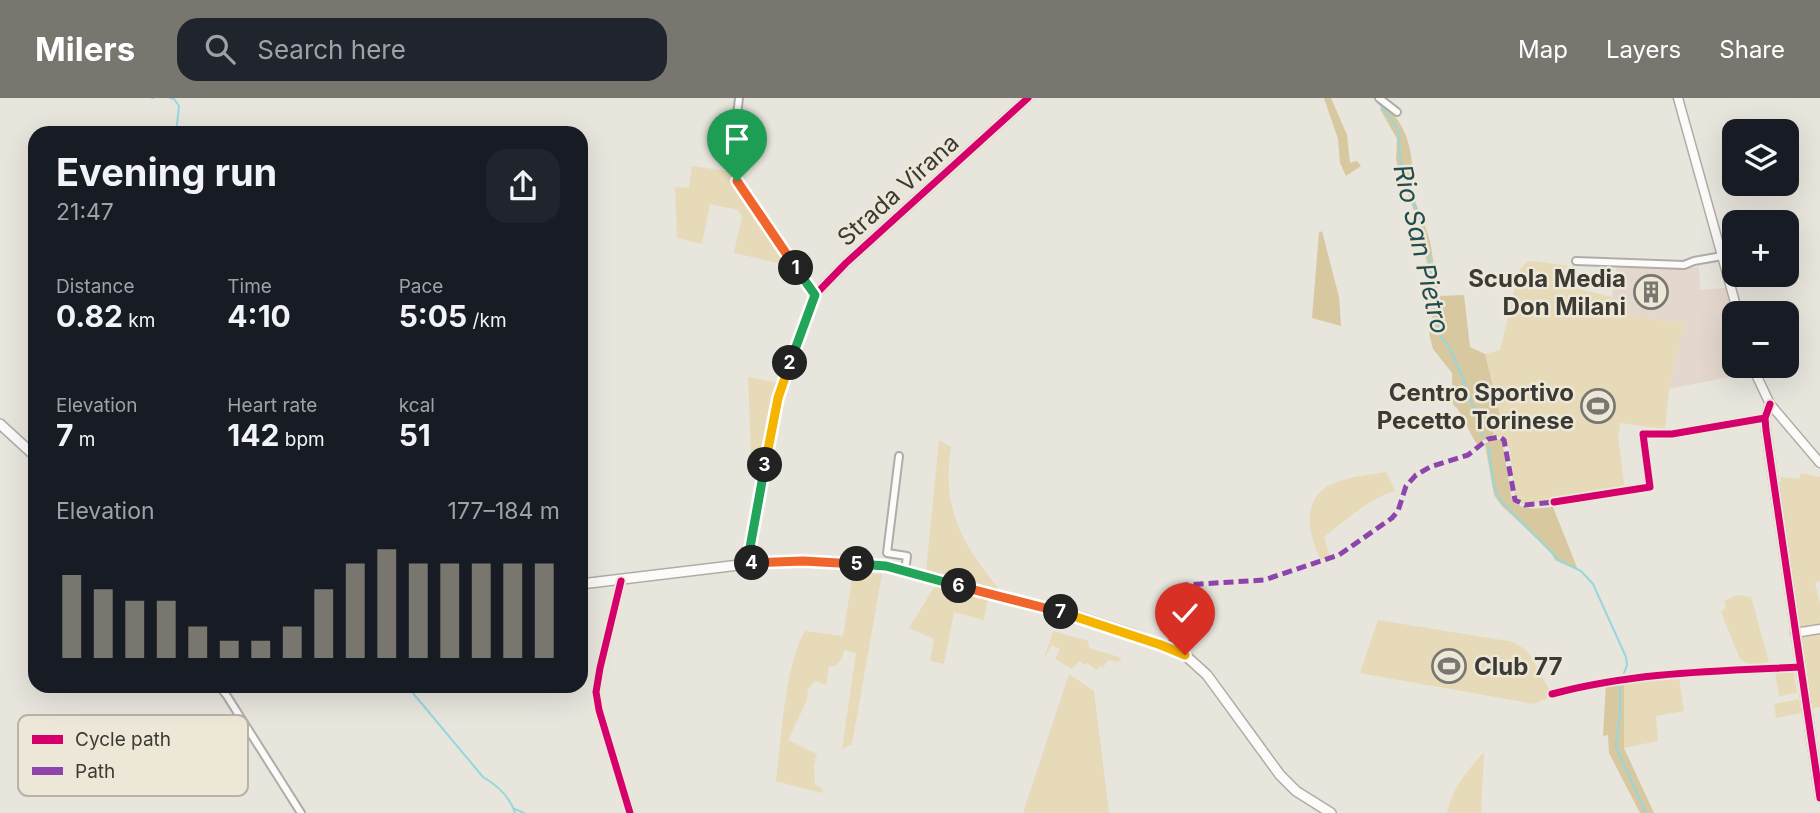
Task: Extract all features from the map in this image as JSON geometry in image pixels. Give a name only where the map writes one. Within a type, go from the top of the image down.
[{"type":"main road","points":[[0,424],[28,450]]},
{"type":"main road","points":[[588,583],[772,561],[834,562],[886,566],[1074,615],[1185,655],[1208,675],[1280,775],[1296,791],[1331,813]]},
{"type":"street","points":[[739,98],[733,152],[737,181],[815,295]]},
{"type":"street","name":"Strada Virana","points":[[747,564],[778,398],[815,295],[846,262],[1028,98]]},
{"type":"street","points":[[1378,98],[1397,112]]},
{"type":"street","points":[[1576,261],[1684,265],[1722,256],[1678,98]]},
{"type":"street","points":[[1758,378],[1770,404],[1820,463]]},
{"type":"street","points":[[1770,404],[1765,418],[1820,798]]},
{"type":"street","points":[[1554,502],[1650,487],[1643,433],[1672,434],[1765,418]]},
{"type":"street","points":[[900,456],[887,554],[907,556],[905,571]]},
{"type":"street","points":[[621,581],[596,692],[630,813]]},
{"type":"street","points":[[1795,633],[1820,629]]},
{"type":"street","points":[[1552,694],[1595,682],[1657,675],[1775,666],[1800,667]]},
{"type":"street","points":[[223,693],[237,715]]},
{"type":"street","points":[[248,731],[300,813]]},
{"type":"shaded area","points":[[1324,98],[1331,98],[1347,135],[1350,163],[1357,161],[1361,166],[1346,176],[1340,163],[1338,139]]},
{"type":"shaded area","points":[[1383,106],[1395,117],[1407,138],[1412,163],[1412,190],[1430,242],[1439,296],[1464,295],[1470,347],[1485,354],[1500,415],[1493,425],[1493,435],[1477,444],[1453,404],[1452,373],[1433,349],[1429,333],[1433,331],[1427,264],[1421,231],[1396,160],[1397,139],[1380,109]]},
{"type":"shaded area","points":[[692,166],[733,172],[750,209],[791,266],[734,253],[742,217],[738,210],[710,204],[702,244],[677,238],[675,187],[689,188]]},
{"type":"shaded area","points":[[1322,231],[1339,297],[1341,326],[1312,318],[1319,233]]},
{"type":"shaded area","name":"Centro Sportivo Pecetto Torinese","points":[[1526,262],[1569,266],[1560,272],[1559,284],[1612,297],[1610,312],[1671,322],[1685,320],[1669,389],[1665,429],[1620,423],[1618,437],[1625,490],[1525,505],[1515,500],[1510,451],[1505,438],[1493,435],[1493,425],[1500,415],[1485,354],[1500,350],[1519,271]]},
{"type":"shaded area","points":[[1617,267],[1699,267],[1700,290],[1725,288],[1729,301],[1722,301],[1724,378],[1669,389],[1685,320],[1671,322],[1609,312]]},
{"type":"shaded area","points":[[748,377],[778,383],[762,456],[751,454]]},
{"type":"shaded area","points":[[1494,438],[1502,441],[1512,500],[1526,508],[1553,507],[1578,570],[1555,560],[1551,552],[1502,506],[1494,495],[1485,444]]},
{"type":"shaded area","points":[[939,440],[951,447],[949,488],[958,524],[975,557],[1000,590],[926,572]]},
{"type":"shaded area","points":[[1386,472],[1395,491],[1367,504],[1324,537],[1330,557],[1321,560],[1313,541],[1310,520],[1314,501],[1319,493],[1342,480]]},
{"type":"shaded area","points":[[1801,473],[1820,477],[1820,581],[1815,583],[1820,604],[1820,625],[1799,629],[1779,490],[1781,477],[1799,479]]},
{"type":"shaded area","points":[[853,573],[882,574],[852,744],[842,749],[856,653],[844,650],[842,658],[835,666],[829,666],[826,685],[815,681],[808,689],[807,700],[788,740],[817,754],[814,765],[815,784],[823,790],[821,793],[776,781],[788,682],[798,645],[805,631],[843,636]]},
{"type":"shaded area","points":[[935,586],[988,599],[984,620],[954,612],[944,664],[930,661],[934,639],[909,628]]},
{"type":"shaded area","points":[[1737,595],[1751,597],[1769,662],[1751,665],[1740,659],[1721,612],[1726,607],[1724,601]]},
{"type":"shaded area","name":"Club 77","points":[[1378,620],[1514,642],[1528,652],[1553,696],[1534,704],[1360,673]]},
{"type":"shaded area","points":[[1053,631],[1088,641],[1089,648],[1122,658],[1118,662],[1108,660],[1103,668],[1100,666],[1097,670],[1079,661],[1072,669],[1055,659],[1060,649],[1052,645],[1044,659]]},
{"type":"shaded area","points":[[1820,632],[1820,707],[1811,709],[1801,639],[1803,636]]},
{"type":"shaded area","points":[[1793,670],[1797,693],[1779,696],[1775,672]]},
{"type":"shaded area","points":[[1069,674],[1094,691],[1109,813],[1023,813]]},
{"type":"shaded area","points":[[1679,678],[1684,711],[1656,716],[1658,741],[1624,748],[1624,683]]},
{"type":"shaded area","points":[[1606,683],[1624,683],[1624,748],[1654,813],[1640,813],[1609,753],[1608,735],[1603,736]]},
{"type":"shaded area","points":[[1799,699],[1802,713],[1776,718],[1774,704]]},
{"type":"shaded area","points":[[1484,752],[1481,813],[1447,813],[1457,787]]},
{"type":"waterway","points":[[170,98],[179,106],[177,126]]},
{"type":"waterway","name":"Rio San Pietro","points":[[1378,102],[1398,129],[1401,168],[1428,248],[1438,333],[1449,347],[1465,383],[1483,437]]},
{"type":"waterway","name":"Rio San Pietro","points":[[1488,447],[1494,486],[1499,499],[1560,561],[1581,571],[1593,584],[1626,657],[1624,673]]},
{"type":"waterway","name":"Rio San Pietro","points":[[1620,685],[1616,747],[1646,813]]},
{"type":"waterway","points":[[413,693],[483,777],[506,797],[515,813]]},
{"type":"waterway","points":[[515,809],[524,813]]},
{"type":"marked path","points":[[1170,648],[1178,594],[1184,585],[1264,580],[1339,555],[1392,518],[1398,511],[1406,486],[1416,475],[1430,467],[1468,455],[1488,439],[1500,437],[1504,440],[1515,500],[1525,505],[1554,502]]},
{"type":"cycle path","points":[[747,564],[778,398],[815,295],[846,263],[1028,98]]},
{"type":"cycle path","points":[[1770,404],[1765,418],[1766,430],[1820,798]]},
{"type":"cycle path","points":[[1554,502],[1650,487],[1643,434],[1672,434],[1765,418]]},
{"type":"cycle path","points":[[621,581],[596,692],[630,813]]},
{"type":"cycle path","points":[[1552,694],[1644,677],[1800,667]]},
{"type":"place","name":"Scuola Media Don Milani","points":[[1651,292]]},
{"type":"place","name":"Centro Sportivo Pecetto Torinese","points":[[1598,406]]},
{"type":"place","name":"Club 77","points":[[1449,666]]},
{"type":"route","points":[[737,181],[815,295],[778,398],[747,564],[803,561],[886,566],[1074,615],[1185,655]]}]
